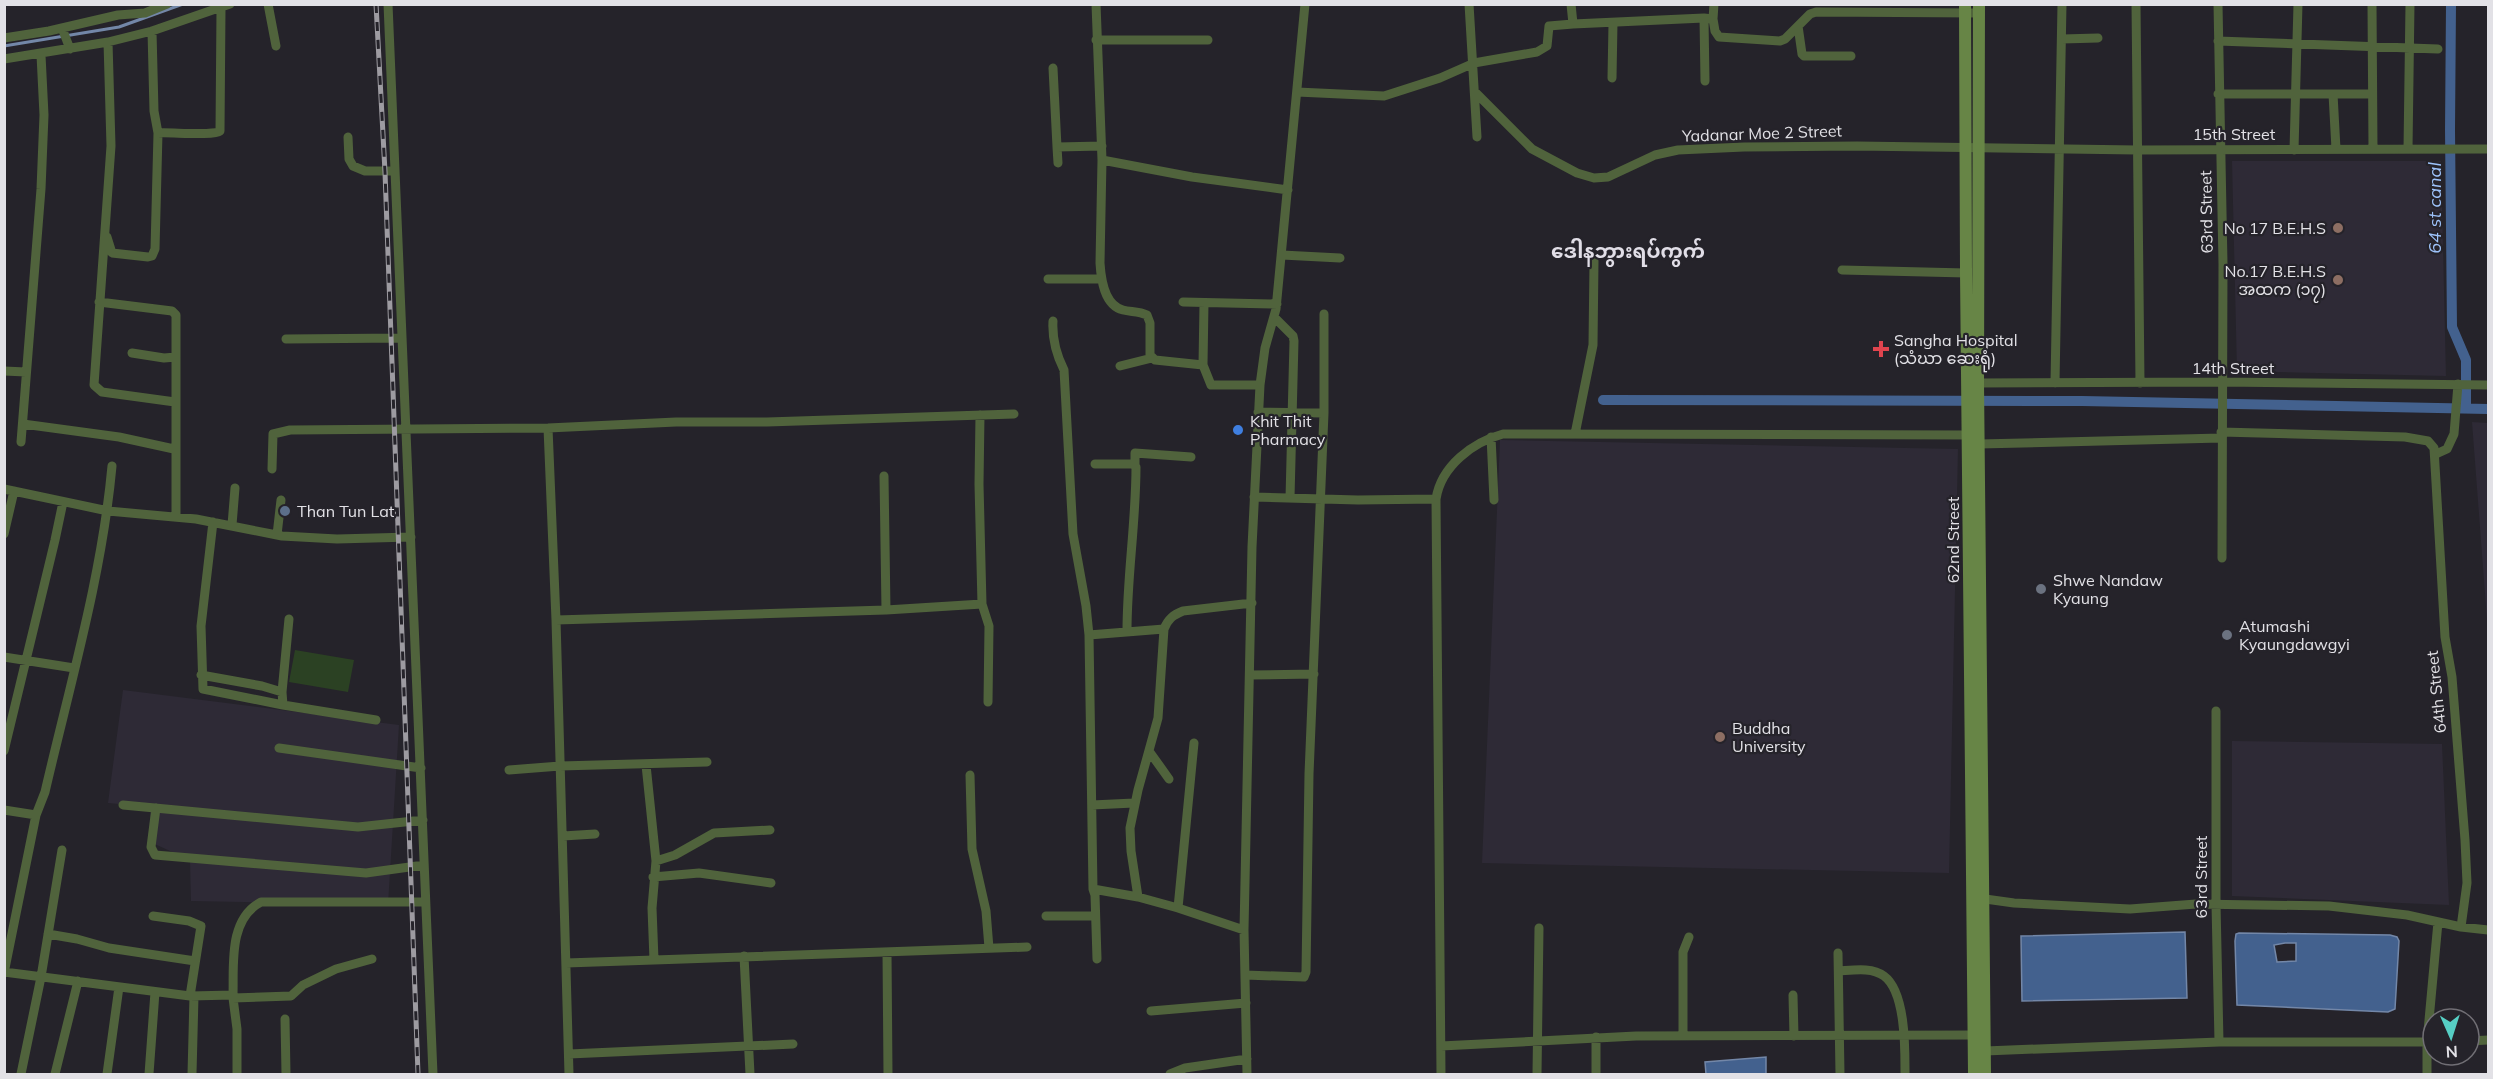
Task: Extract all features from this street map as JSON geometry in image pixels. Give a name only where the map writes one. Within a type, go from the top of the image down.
[{"type":"main road","name":"62nd Street","points":[[1965,8],[1966,273],[1975,389]]},
{"type":"main road","name":"62nd Street","points":[[1974,1074],[1979,1035],[1975,389],[1979,8]]},
{"type":"main road","name":"62nd Street","points":[[1979,1035],[1985,1051],[1985,1074]]},
{"type":"street","points":[[4,38],[63,30],[167,4]]},
{"type":"street","points":[[268,4],[276,46]]},
{"type":"street","points":[[388,4],[433,1074]]},
{"type":"street","points":[[1096,4],[1102,146],[1101,279],[1107,295],[1117,308],[1147,315],[1150,322],[1152,358]]},
{"type":"street","points":[[1247,1074],[1244,930],[1251,603],[1258,412],[1265,348],[1277,304],[1305,4]]},
{"type":"street","points":[[1469,4],[1477,137]]},
{"type":"street","points":[[1571,4],[1573,24]]},
{"type":"street","points":[[1705,81],[1708,18],[1714,4]]},
{"type":"street","points":[[2055,383],[2062,4]]},
{"type":"street","points":[[2136,4],[2140,383]]},
{"type":"street","name":"63rd Street","points":[[2218,4],[2222,558]]},
{"type":"street","points":[[2294,150],[2298,4]]},
{"type":"street","points":[[2372,4],[2373,149]]},
{"type":"street","points":[[2408,149],[2410,4]]},
{"type":"street","points":[[4,59],[41,55],[70,47],[108,42],[152,31],[226,7],[220,131],[211,135],[184,132],[158,133]]},
{"type":"street","points":[[1708,18],[1719,38],[1780,41],[1785,39],[1810,14],[1816,12],[1979,8]]},
{"type":"street","points":[[1297,92],[1384,96],[1440,78],[1474,63],[1542,50],[1548,44],[1549,26],[1708,18]]},
{"type":"street","points":[[1612,78],[1613,23]]},
{"type":"street","points":[[1798,26],[1804,56],[1851,56]]},
{"type":"street","points":[[63,30],[70,47]]},
{"type":"street","points":[[104,226],[112,252],[152,256],[155,249],[157,221],[158,133],[154,111],[152,31]]},
{"type":"street","points":[[2062,39],[2098,38]]},
{"type":"street","points":[[1096,40],[1208,40]]},
{"type":"street","points":[[108,42],[111,146],[94,387],[110,394],[175,402]]},
{"type":"street","points":[[2218,42],[2438,49]]},
{"type":"street","points":[[21,442],[42,189],[44,116],[41,55]]},
{"type":"street","points":[[1053,68],[1058,163]]},
{"type":"street","name":"Yadanar Moe 2 Street","points":[[1475,92],[1532,149],[1576,173],[1594,178],[1608,177],[1655,155],[1678,150],[1857,146],[1979,147]]},
{"type":"street","points":[[2218,94],[2372,94]]},
{"type":"street","points":[[2333,94],[2336,149]]},
{"type":"street","points":[[348,137],[349,159],[352,166],[365,171],[395,171]]},
{"type":"street","points":[[1057,147],[1102,146]]},
{"type":"street","name":"15th Street","points":[[1979,147],[2137,150],[2488,149]]},
{"type":"street","points":[[1102,160],[1192,177],[1288,190]]},
{"type":"street","points":[[1282,255],[1340,258]]},
{"type":"street","points":[[1575,434],[1593,345],[1594,261]]},
{"type":"street","points":[[1842,270],[1966,273]]},
{"type":"street","points":[[1048,279],[1101,279]]},
{"type":"street","points":[[99,302],[174,312],[176,516]]},
{"type":"street","points":[[1183,302],[1277,304]]},
{"type":"street","points":[[1204,303],[1203,365],[1211,385],[1260,385]]},
{"type":"street","points":[[1245,975],[1304,977],[1306,975],[1309,774],[1324,413],[1324,314]]},
{"type":"street","points":[[1275,318],[1293,336],[1294,341],[1290,498]]},
{"type":"street","points":[[1053,321],[1055,343],[1064,370],[1073,534],[1089,635],[1093,889],[1097,959]]},
{"type":"street","points":[[286,339],[401,338]]},
{"type":"street","points":[[132,353],[164,358],[176,357]]},
{"type":"street","points":[[1120,366],[1152,358],[1203,365]]},
{"type":"street","points":[[4,371],[26,372]]},
{"type":"street","name":"14th Street","points":[[1975,389],[2055,383],[2488,385]]},
{"type":"street","points":[[1442,1074],[1436,499],[1438,486],[1447,472],[1476,444],[1503,434],[2221,435],[2413,438],[2428,441],[2436,454],[2450,445],[2461,385]]},
{"type":"street","points":[[1258,412],[1324,413]]},
{"type":"street","points":[[272,469],[274,432],[548,428],[1014,414]]},
{"type":"street","points":[[980,415],[982,604],[988,626],[988,702]]},
{"type":"street","points":[[23,424],[119,437],[174,449]]},
{"type":"street","points":[[548,428],[569,1074]]},
{"type":"street","points":[[1491,437],[1494,500]]},
{"type":"street","points":[[1127,631],[1128,578],[1135,520],[1135,453],[1191,457]]},
{"type":"street","name":"64th Street","points":[[2436,454],[2445,637],[2452,677],[2465,840],[2467,883],[2461,927]]},
{"type":"street","points":[[1095,464],[1135,465]]},
{"type":"street","points":[[112,466],[108,511],[45,792],[36,815],[4,973],[192,996],[291,996],[303,985],[336,969],[372,959]]},
{"type":"street","points":[[884,476],[886,610]]},
{"type":"street","points":[[232,525],[235,488]]},
{"type":"street","points":[[4,534],[9,490],[108,511],[176,516],[277,535],[337,539],[411,537]]},
{"type":"street","points":[[1254,497],[1320,500],[1436,499]]},
{"type":"street","points":[[277,535],[280,500]]},
{"type":"street","points":[[4,751],[63,502]]},
{"type":"street","points":[[213,522],[201,626],[201,675],[205,690],[376,720]]},
{"type":"street","points":[[1138,897],[1130,839],[1134,803],[1160,707],[1164,629],[1170,618],[1183,611],[1251,603]]},
{"type":"street","points":[[556,620],[886,610],[982,604]]},
{"type":"street","points":[[283,705],[282,692],[290,619]]},
{"type":"street","points":[[1089,635],[1164,629]]},
{"type":"street","points":[[4,657],[74,668]]},
{"type":"street","points":[[1250,675],[1314,674]]},
{"type":"street","points":[[201,675],[282,692]]},
{"type":"street","name":"63rd Street","points":[[2216,711],[2219,1042]]},
{"type":"street","points":[[1178,908],[1194,743]]},
{"type":"street","points":[[279,748],[421,768]]},
{"type":"street","points":[[1149,751],[1169,779]]},
{"type":"street","points":[[509,770],[560,766],[707,762]]},
{"type":"street","points":[[646,765],[656,861],[653,877],[654,960]]},
{"type":"street","points":[[970,774],[972,849],[987,918],[989,948]]},
{"type":"street","points":[[1092,805],[1134,803]]},
{"type":"street","points":[[123,805],[358,827],[423,820]]},
{"type":"street","points":[[156,808],[151,847],[155,855],[366,873],[424,865]]},
{"type":"street","points":[[4,810],[36,815]]},
{"type":"street","points":[[656,861],[675,855],[714,832],[770,830]]},
{"type":"street","points":[[563,836],[595,834]]},
{"type":"street","points":[[21,1074],[41,977],[62,850]]},
{"type":"street","points":[[653,877],[699,873],[771,883]]},
{"type":"street","points":[[1093,889],[1138,897],[1244,930]]},
{"type":"street","points":[[1978,898],[2014,903],[2130,909],[2216,904],[2329,906],[2382,912],[2488,930]]},
{"type":"street","points":[[237,1074],[237,1029],[233,997],[234,944],[246,916],[253,907],[261,902],[426,902]]},
{"type":"street","points":[[153,916],[199,923],[201,928],[192,996],[192,1074]]},
{"type":"street","points":[[1046,916],[1095,916]]},
{"type":"street","points":[[2432,1007],[2438,922]]},
{"type":"street","points":[[1537,1074],[1539,928]]},
{"type":"street","points":[[48,934],[109,948],[195,961]]},
{"type":"street","points":[[1683,1035],[1683,952],[1689,937]]},
{"type":"street","points":[[566,963],[1027,947]]},
{"type":"street","points":[[887,952],[888,1074]]},
{"type":"street","points":[[1838,953],[1840,1074]]},
{"type":"street","points":[[744,956],[750,1074]]},
{"type":"street","points":[[1839,971],[1874,971],[1886,977],[1892,985],[1900,1009],[1905,1036],[1905,1074]]},
{"type":"street","points":[[55,1074],[78,981]]},
{"type":"street","points":[[107,1074],[119,987]]},
{"type":"street","points":[[149,1074],[155,992]]},
{"type":"street","points":[[1793,995],[1794,1036]]},
{"type":"street","points":[[1151,1011],[1246,1003]]},
{"type":"street","points":[[285,1019],[286,1074]]},
{"type":"street","points":[[1441,1046],[1596,1037],[1683,1035],[1979,1035]]},
{"type":"street","points":[[1596,1037],[1596,1074]]},
{"type":"street","points":[[1985,1051],[2219,1042],[2421,1042]]},
{"type":"street","points":[[569,1054],[793,1044]]},
{"type":"street","points":[[1170,1074],[1185,1068],[1247,1059]]},
{"type":"shaded area","name":"No 17 B.E.H.S","points":[[2232,161],[2441,161],[2446,376],[2237,371]]},
{"type":"shaded area","points":[[2472,422],[2488,423],[2488,633]]},
{"type":"shaded area","name":"Buddha University","points":[[1500,440],[1958,449],[1949,873],[1482,863]]},
{"type":"shaded area","points":[[123,690],[399,725],[388,905],[191,901],[190,860],[148,841],[151,807],[108,803]]},
{"type":"shaded area","points":[[2232,741],[2442,744],[2449,905],[2232,896]]},
{"type":"green space","points":[[295,650],[354,660],[348,692],[289,682]]},
{"type":"water","points":[[2185,932],[2187,998],[2022,1001],[2021,936]]},
{"type":"water","points":[[2236,934],[2390,935],[2397,937],[2399,941],[2395,1009],[2388,1012],[2237,1005]],"holes":[[[2296,943],[2296,961],[2277,962],[2274,945]]]},
{"type":"water","points":[[1766,1057],[1766,1074],[1706,1074],[1705,1062]]},
{"type":"waterway","points":[[4,46],[119,27],[183,4]]},
{"type":"waterway","name":"64 st canal","points":[[2451,4],[2452,327],[2466,360],[2466,408]]},
{"type":"waterway","points":[[1603,400],[2082,401],[2488,409]]},
{"type":"railway","points":[[376,4],[385,172],[418,1074]]},
{"type":"place","name":"No 17 B.E.H.S","points":[[2338,228]]},
{"type":"place","name":"No.17 B.E.H.S အထက (၁၇)","points":[[2338,280]]},
{"type":"place","name":"Sangha Hospital (သံဃာ ဆေးရုံ)","points":[[1881,349]]},
{"type":"place","name":"Khit Thit Pharmacy","points":[[1238,430]]},
{"type":"place","name":"Than Tun Lat","points":[[285,511]]},
{"type":"place","name":"Shwe Nandaw Kyaung","points":[[2041,589]]},
{"type":"place","name":"Atumashi Kyaungdawgyi","points":[[2227,635]]},
{"type":"place","name":"Buddha University","points":[[1720,737]]},
{"type":"district","name":"ဒေါနဘွားရပ်ကွက်","points":[[1628,251]]}]
